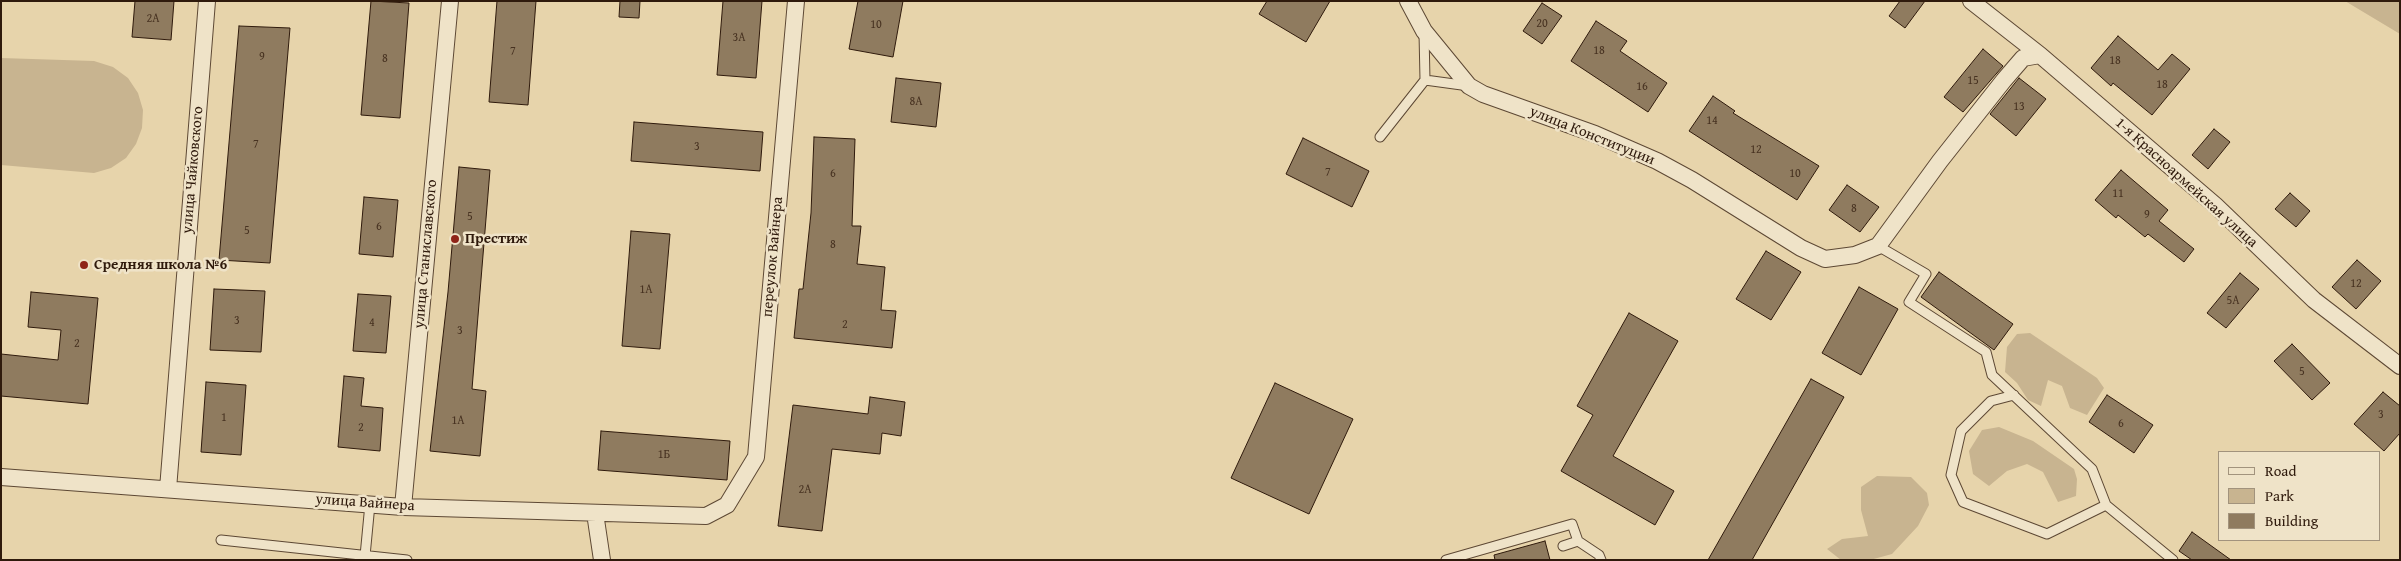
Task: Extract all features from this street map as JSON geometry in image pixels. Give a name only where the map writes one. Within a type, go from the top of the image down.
[{"type":"street","name":"улица Чайковского","points":[[168,488],[207,1]]},
{"type":"street","name":"улица Станиславского","points":[[403,507],[450,1]]},
{"type":"street","name":"переулок Вайнера","points":[[727,505],[756,457],[796,1]]},
{"type":"street","name":"улица Конституции","points":[[1408,1],[1424,31],[1469,86],[1483,94],[1595,134],[1657,161],[1692,180],[1801,248],[1826,259],[1856,255],[1878,246]]},
{"type":"street","name":"1-я Красноармейская улица","points":[[1971,1],[2040,55],[2215,205],[2314,300],[2400,366]]},
{"type":"street","points":[[1878,246],[1940,161],[2004,80],[2023,58],[2040,55]]},
{"type":"street","name":"улица Вайнера","points":[[1,477],[403,507],[706,516],[727,505]]},
{"type":"street","points":[[595,513],[602,560]]},
{"type":"lane","points":[[1380,138],[1424,80],[1424,31]]},
{"type":"lane","points":[[1424,80],[1469,86]]},
{"type":"lane","points":[[1878,246],[1926,274],[1909,302],[1986,352],[1992,375],[2092,469],[2106,505],[2173,560]]},
{"type":"lane","points":[[2014,395],[1991,401],[1961,431],[1951,475],[1962,502],[2047,534],[2106,505]]},
{"type":"lane","points":[[365,556],[370,504]]},
{"type":"lane","points":[[1446,560],[1572,524],[1578,541],[1599,555],[1600,560]]},
{"type":"lane","points":[[221,540],[407,560]]},
{"type":"lane","points":[[1563,546],[1578,541]]},
{"type":"green space","points":[[2345,1],[2400,1],[2400,34]]},
{"type":"green space","points":[[1,58],[94,61],[113,67],[128,78],[138,93],[143,110],[142,128],[136,144],[126,158],[111,168],[94,173],[1,165]]},
{"type":"green space","points":[[2030,333],[2097,378],[2104,388],[2087,415],[2070,408],[2062,386],[2048,380],[2041,406],[2028,400],[2017,383],[2005,372],[2007,347],[2017,334]]},
{"type":"green space","points":[[1999,427],[2033,441],[2074,469],[2077,479],[2076,496],[2058,502],[2043,472],[2027,464],[2007,471],[1989,486],[1973,474],[1969,451],[1982,430]]},
{"type":"green space","points":[[1877,476],[1911,477],[1927,493],[1929,505],[1918,526],[1892,554],[1870,560],[1841,560],[1827,549],[1842,539],[1868,536],[1861,510],[1861,487]]},
{"type":"building","points":[[135,1],[174,1],[171,40],[132,37]]},
{"type":"building","points":[[371,1],[409,3],[400,118],[361,115]]},
{"type":"building","points":[[497,1],[536,1],[528,105],[489,102]]},
{"type":"building","points":[[620,1],[640,1],[639,18],[619,17]]},
{"type":"building","points":[[723,1],[762,1],[756,78],[717,75]]},
{"type":"building","points":[[858,1],[903,1],[893,57],[849,49]]},
{"type":"building","points":[[1267,1],[1330,1],[1306,42],[1259,14]]},
{"type":"building","points":[[1900,1],[1925,1],[1905,28],[1889,16]]},
{"type":"building","points":[[1542,3],[1562,16],[1542,44],[1523,31]]},
{"type":"building","points":[[1596,21],[1627,41],[1620,51],[1667,83],[1648,112],[1571,61]]},
{"type":"building","points":[[239,26],[290,28],[270,263],[219,260]]},
{"type":"building","points":[[2118,36],[2158,70],[2172,54],[2190,69],[2152,115],[2113,83],[2111,86],[2091,68]]},
{"type":"building","points":[[1983,49],[2003,66],[1963,112],[1944,97]]},
{"type":"building","points":[[896,78],[941,83],[936,127],[891,122]]},
{"type":"building","points":[[2019,78],[2046,99],[2016,136],[1990,114]]},
{"type":"building","points":[[1713,96],[1735,111],[1733,113],[1819,166],[1797,200],[1689,131]]},
{"type":"building","points":[[634,122],[763,132],[760,171],[631,161]]},
{"type":"building","points":[[2214,129],[2230,142],[2208,169],[2192,155]]},
{"type":"building","points":[[814,137],[855,139],[852,226],[861,226],[857,264],[885,267],[881,310],[896,311],[892,348],[794,338],[799,289],[803,289],[811,213]]},
{"type":"building","points":[[1303,138],[1369,171],[1352,207],[1286,174]]},
{"type":"building","points":[[459,167],[490,170],[472,389],[486,391],[480,456],[430,451],[448,292]]},
{"type":"building","points":[[2121,170],[2168,210],[2159,221],[2194,249],[2184,262],[2148,234],[2145,237],[2118,215],[2116,218],[2095,200]]},
{"type":"building","points":[[1847,185],[1879,207],[1860,232],[1829,210]]},
{"type":"building","points":[[2290,193],[2310,211],[2296,227],[2275,209]]},
{"type":"building","points":[[364,197],[398,200],[393,257],[359,254]]},
{"type":"building","points":[[631,231],[670,234],[660,349],[622,346]]},
{"type":"building","points":[[1766,251],[1801,272],[1771,320],[1736,299]]},
{"type":"building","points":[[2357,260],[2381,281],[2356,309],[2332,287]]},
{"type":"building","points":[[1939,272],[2013,324],[1994,350],[1921,297]]},
{"type":"building","points":[[2240,273],[2259,289],[2226,328],[2207,313]]},
{"type":"building","points":[[1859,287],[1898,309],[1861,375],[1822,353]]},
{"type":"building","points":[[214,289],[265,291],[261,352],[210,350]]},
{"type":"building","name":"Средняя школа №6","points":[[31,292],[98,298],[88,404],[1,396],[1,354],[58,360],[61,330],[28,327]]},
{"type":"building","points":[[358,294],[391,296],[386,353],[353,351]]},
{"type":"building","points":[[1629,313],[1678,341],[1613,456],[1674,491],[1655,525],[1561,471],[1593,415],[1577,406]]},
{"type":"building","points":[[2292,344],[2330,383],[2312,400],[2274,361]]},
{"type":"building","points":[[344,376],[364,378],[361,406],[383,408],[380,451],[338,447]]},
{"type":"building","points":[[1811,379],[1844,397],[1752,560],[1708,560]]},
{"type":"building","points":[[206,382],[246,385],[241,455],[201,452]]},
{"type":"building","points":[[1275,383],[1353,419],[1309,514],[1231,478]]},
{"type":"building","points":[[2383,392],[2400,406],[2400,433],[2384,451],[2354,424]]},
{"type":"building","points":[[2107,395],[2153,425],[2134,453],[2089,422]]},
{"type":"building","points":[[870,397],[905,402],[901,436],[882,433],[880,454],[832,449],[822,531],[778,526],[793,405],[868,414]]},
{"type":"building","points":[[601,431],[730,441],[727,480],[598,470]]},
{"type":"building","points":[[2192,532],[2231,560],[2192,560],[2179,551]]},
{"type":"building","points":[[1545,541],[1550,560],[1495,560],[1494,555]]},
{"type":"place","name":"Престиж","points":[[455,239]]},
{"type":"place","name":"Средняя школа №6","points":[[84,265]]}]
